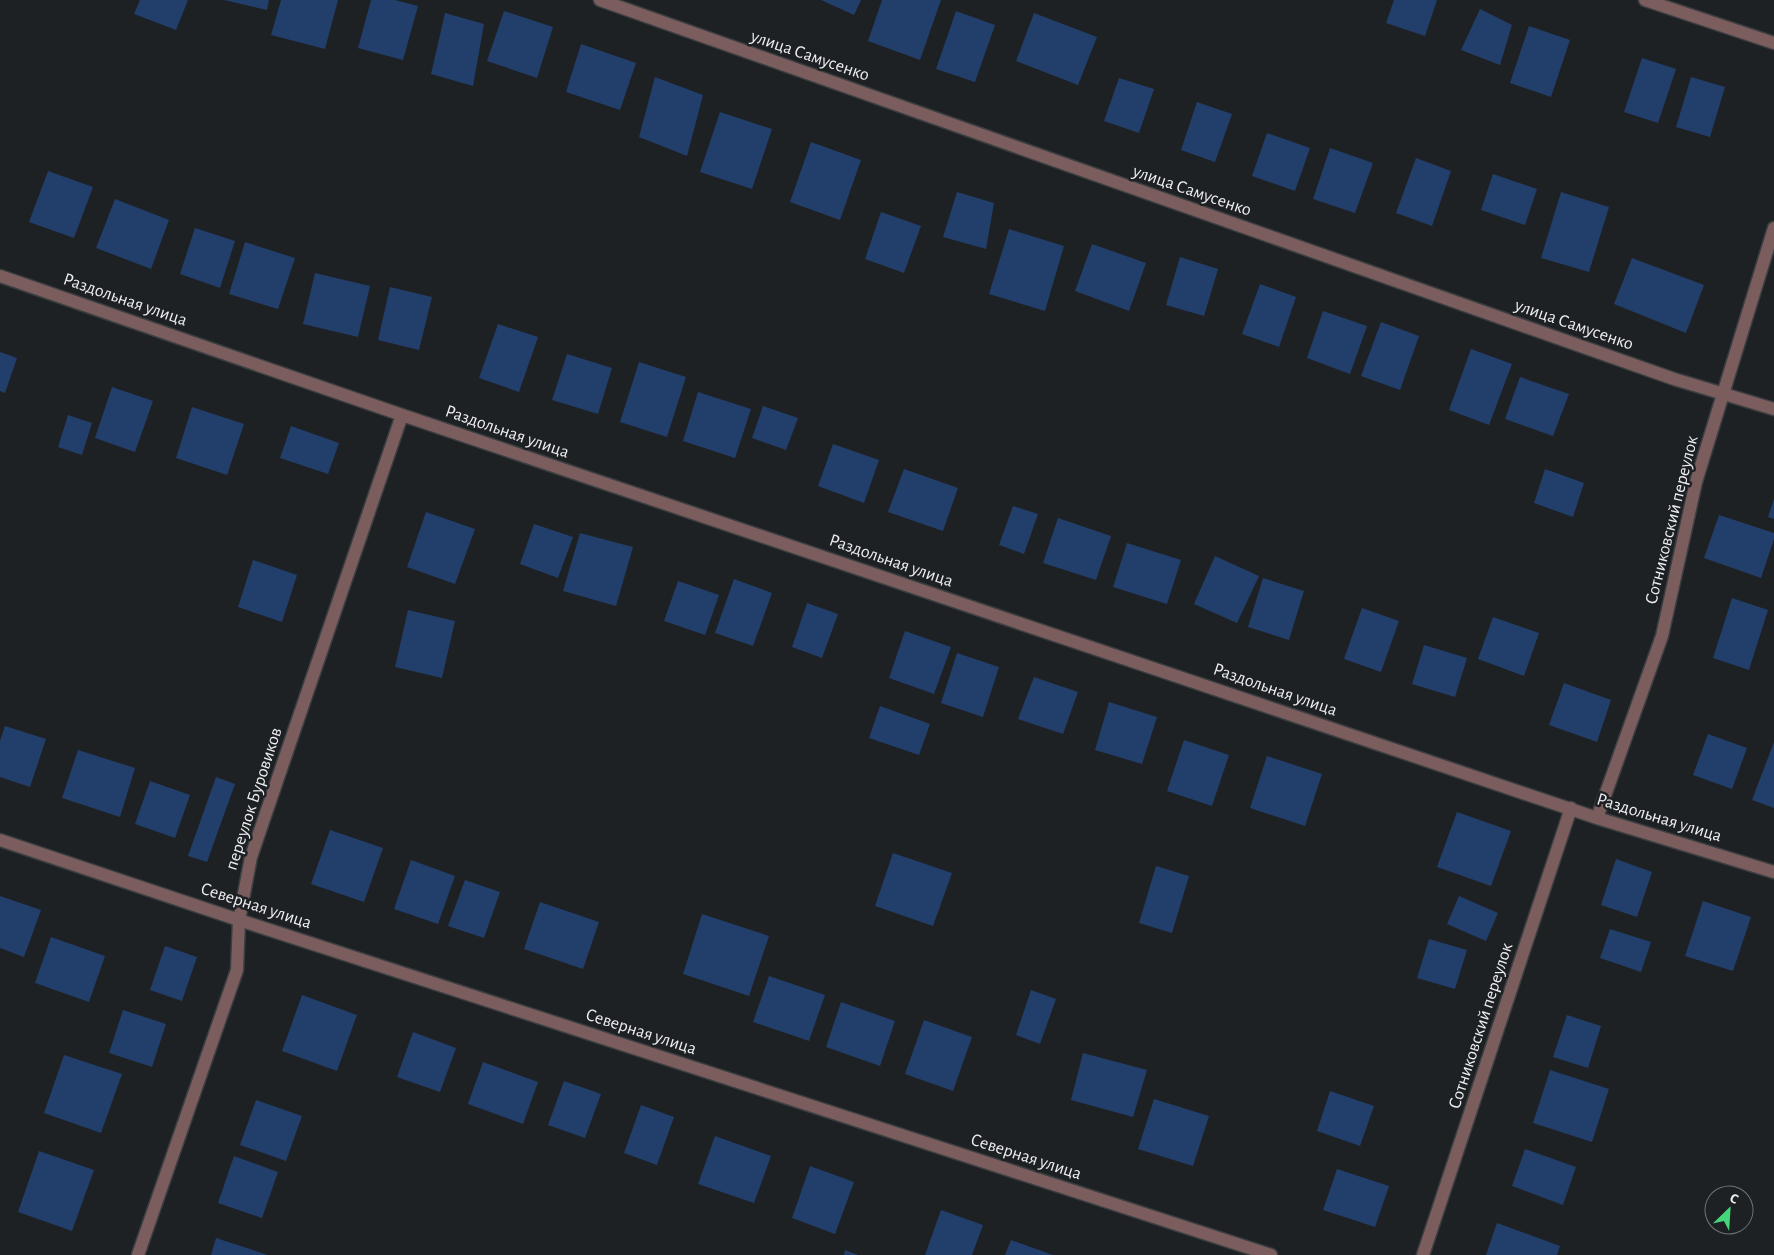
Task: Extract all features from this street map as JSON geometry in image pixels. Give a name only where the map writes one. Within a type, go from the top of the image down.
[{"type":"street","name":"улица Самусенко","points":[[600,0],[1674,379],[1774,409]]},
{"type":"street","points":[[1645,0],[1774,43]]},
{"type":"street","name":"Сотниковский переулок","points":[[1597,818],[1662,636],[1696,482],[1774,228]]},
{"type":"street","name":"Раздольная улица","points":[[0,276],[402,415],[1597,818],[1774,872]]},
{"type":"street","name":"переулок Буровиков","points":[[138,1255],[237,970],[239,920],[251,857],[402,415]]},
{"type":"street","name":"Сотниковский переулок","points":[[1423,1255],[1571,808]]},
{"type":"street","name":"Северная улица","points":[[0,840],[239,920],[1271,1255]]},
{"type":"building","points":[[140,0],[188,0],[176,30],[134,14]]},
{"type":"building","points":[[224,0],[269,0],[267,10]]},
{"type":"building","points":[[281,0],[338,0],[325,49],[271,35]]},
{"type":"building","points":[[371,0],[395,0],[418,6],[403,60],[358,48]]},
{"type":"building","points":[[821,0],[861,0],[854,15]]},
{"type":"building","points":[[882,0],[941,0],[920,60],[868,41]]},
{"type":"building","points":[[1394,0],[1437,0],[1425,36],[1386,23]]},
{"type":"building","points":[[1480,9],[1512,25],[1500,65],[1461,50]]},
{"type":"building","points":[[504,11],[553,27],[537,78],[487,61]]},
{"type":"building","points":[[956,11],[995,25],[975,82],[936,69]]},
{"type":"building","points":[[445,13],[484,24],[473,86],[431,74]]},
{"type":"building","points":[[1034,13],[1097,37],[1078,85],[1016,61]]},
{"type":"building","points":[[1529,26],[1570,40],[1551,97],[1510,83]]},
{"type":"building","points":[[581,44],[636,63],[620,110],[566,92]]},
{"type":"building","points":[[1642,58],[1676,69],[1658,123],[1624,112]]},
{"type":"building","points":[[655,77],[703,95],[687,156],[639,137]]},
{"type":"building","points":[[1691,77],[1725,87],[1710,137],[1676,127]]},
{"type":"building","points":[[1119,78],[1154,89],[1139,133],[1104,121]]},
{"type":"building","points":[[1197,102],[1232,114],[1215,162],[1181,150]]},
{"type":"building","points":[[720,112],[772,129],[752,189],[700,172]]},
{"type":"building","points":[[1267,133],[1310,148],[1295,191],[1252,176]]},
{"type":"building","points":[[811,142],[861,160],[840,220],[790,202]]},
{"type":"building","points":[[1330,148],[1373,163],[1355,213],[1313,199]]},
{"type":"building","points":[[1416,158],[1451,171],[1432,226],[1396,213]]},
{"type":"building","points":[[48,171],[93,187],[74,238],[29,222]]},
{"type":"building","points":[[1493,174],[1537,189],[1525,225],[1481,210]]},
{"type":"building","points":[[957,192],[994,203],[986,249],[943,237]]},
{"type":"building","points":[[1561,192],[1609,207],[1589,272],[1541,258]]},
{"type":"building","points":[[115,199],[169,220],[151,269],[96,248]]},
{"type":"building","points":[[881,212],[921,226],[904,273],[865,259]]},
{"type":"building","points":[[195,228],[235,241],[220,288],[180,274]]},
{"type":"building","points":[[1009,229],[1064,246],[1045,311],[989,294]]},
{"type":"building","points":[[245,242],[295,258],[278,309],[229,294]]},
{"type":"building","points":[[1092,244],[1146,263],[1129,311],[1075,291]]},
{"type":"building","points":[[1180,257],[1218,269],[1204,316],[1166,305]]},
{"type":"building","points":[[1632,258],[1704,285],[1686,333],[1614,304]]},
{"type":"building","points":[[315,273],[370,286],[358,337],[303,324]]},
{"type":"building","points":[[1260,284],[1296,297],[1279,347],[1242,334]]},
{"type":"building","points":[[390,287],[432,297],[419,350],[378,340]]},
{"type":"building","points":[[1323,311],[1367,326],[1350,374],[1307,358]]},
{"type":"building","points":[[1381,322],[1419,336],[1400,390],[1361,376]]},
{"type":"building","points":[[498,324],[538,337],[519,392],[479,378]]},
{"type":"building","points":[[1471,349],[1512,364],[1489,425],[1449,410]]},
{"type":"building","points":[[0,352],[17,358],[5,393],[0,391]]},
{"type":"building","points":[[567,354],[612,368],[598,414],[552,400]]},
{"type":"building","points":[[639,362],[686,377],[667,437],[620,422]]},
{"type":"building","points":[[1520,377],[1569,394],[1553,436],[1505,419]]},
{"type":"building","points":[[112,387],[153,401],[135,452],[95,438]]},
{"type":"building","points":[[698,392],[751,409],[735,458],[683,441]]},
{"type":"building","points":[[763,406],[798,418],[786,450],[752,438]]},
{"type":"building","points":[[192,407],[244,424],[227,475],[176,458]]},
{"type":"building","points":[[68,415],[92,423],[82,455],[58,447]]},
{"type":"building","points":[[291,426],[339,443],[328,474],[280,458]]},
{"type":"building","points":[[833,444],[879,460],[864,503],[818,486]]},
{"type":"building","points":[[904,469],[958,488],[943,531],[888,512]]},
{"type":"building","points":[[1545,469],[1584,483],[1573,517],[1534,503]]},
{"type":"building","points":[[1774,499],[1774,519],[1768,517]]},
{"type":"building","points":[[1013,506],[1038,514],[1024,554],[999,545]]},
{"type":"building","points":[[426,512],[475,529],[455,584],[407,567]]},
{"type":"building","points":[[1719,515],[1774,533],[1774,539],[1761,578],[1704,558]]},
{"type":"building","points":[[1058,518],[1111,536],[1096,580],[1043,563]]},
{"type":"building","points":[[534,524],[573,537],[558,578],[520,564]]},
{"type":"building","points":[[580,533],[633,547],[616,606],[563,591]]},
{"type":"building","points":[[1127,543],[1181,560],[1167,604],[1113,587]]},
{"type":"building","points":[[1215,556],[1259,576],[1237,623],[1194,604]]},
{"type":"building","points":[[253,560],[297,575],[282,622],[238,607]]},
{"type":"building","points":[[1263,578],[1304,591],[1289,640],[1248,627]]},
{"type":"building","points":[[734,579],[772,593],[753,646],[715,633]]},
{"type":"building","points":[[678,581],[719,595],[705,635],[664,621]]},
{"type":"building","points":[[1732,598],[1768,610],[1749,670],[1713,658]]},
{"type":"building","points":[[807,603],[838,614],[822,658],[792,647]]},
{"type":"building","points":[[1362,608],[1399,621],[1381,672],[1344,659]]},
{"type":"building","points":[[408,610],[455,621],[442,678],[395,667]]},
{"type":"building","points":[[1493,617],[1539,633],[1524,676],[1478,659]]},
{"type":"building","points":[[905,631],[951,647],[934,694],[889,678]]},
{"type":"building","points":[[1424,645],[1467,658],[1455,697],[1412,684]]},
{"type":"building","points":[[957,653],[999,667],[983,717],[941,703]]},
{"type":"building","points":[[1034,677],[1078,692],[1063,734],[1018,719]]},
{"type":"building","points":[[1564,683],[1611,700],[1597,742],[1549,725]]},
{"type":"building","points":[[1109,702],[1157,717],[1142,764],[1095,750]]},
{"type":"building","points":[[880,706],[930,724],[919,755],[869,738]]},
{"type":"building","points":[[5,726],[46,739],[30,787],[0,777],[0,741]]},
{"type":"building","points":[[1708,734],[1747,748],[1732,789],[1693,775]]},
{"type":"building","points":[[1184,740],[1229,755],[1212,806],[1167,791]]},
{"type":"building","points":[[1774,742],[1774,808],[1752,800]]},
{"type":"building","points":[[78,750],[135,768],[120,817],[62,798]]},
{"type":"building","points":[[1267,756],[1322,774],[1305,826],[1250,808]]},
{"type":"building","points":[[216,777],[235,784],[207,862],[188,856]]},
{"type":"building","points":[[150,781],[190,795],[175,838],[135,824]]},
{"type":"building","points":[[1457,812],[1511,831],[1491,886],[1437,867]]},
{"type":"building","points":[[330,830],[383,848],[364,902],[311,884]]},
{"type":"building","points":[[893,853],[952,873],[933,926],[875,906]]},
{"type":"building","points":[[1616,859],[1652,872],[1637,917],[1601,905]]},
{"type":"building","points":[[411,860],[455,876],[438,924],[394,909]]},
{"type":"building","points":[[1156,866],[1189,876],[1172,933],[1139,923]]},
{"type":"building","points":[[465,880],[500,892],[484,938],[448,926]]},
{"type":"building","points":[[0,896],[41,910],[24,957],[0,948]]},
{"type":"building","points":[[1459,896],[1498,913],[1486,941],[1447,924]]},
{"type":"building","points":[[1703,901],[1751,917],[1733,971],[1685,956]]},
{"type":"building","points":[[540,902],[599,922],[583,969],[524,949]]},
{"type":"building","points":[[702,914],[769,936],[749,996],[683,974]]},
{"type":"building","points":[[1610,929],[1651,942],[1641,972],[1600,958]]},
{"type":"building","points":[[51,937],[105,956],[89,1002],[35,983]]},
{"type":"building","points":[[1429,939],[1467,950],[1455,989],[1417,978]]},
{"type":"building","points":[[165,946],[197,957],[182,1001],[150,990]]},
{"type":"building","points":[[769,976],[825,995],[809,1041],[753,1022]]},
{"type":"building","points":[[1031,990],[1056,999],[1040,1044],[1016,1035]]},
{"type":"building","points":[[302,995],[357,1015],[337,1071],[282,1051]]},
{"type":"building","points":[[841,1002],[895,1021],[880,1066],[826,1047]]},
{"type":"building","points":[[123,1010],[166,1024],[152,1067],[109,1053]]},
{"type":"building","points":[[1567,1015],[1601,1026],[1588,1068],[1553,1057]]},
{"type":"building","points":[[924,1020],[972,1037],[953,1091],[905,1074]]},
{"type":"building","points":[[413,1032],[456,1048],[440,1092],[397,1077]]},
{"type":"building","points":[[1083,1053],[1147,1070],[1133,1117],[1071,1100]]},
{"type":"building","points":[[64,1055],[122,1074],[101,1133],[44,1113]]},
{"type":"building","points":[[483,1062],[538,1082],[523,1124],[468,1104]]},
{"type":"building","points":[[1550,1070],[1609,1089],[1592,1142],[1533,1123]]},
{"type":"building","points":[[564,1081],[601,1094],[585,1138],[548,1125]]},
{"type":"building","points":[[1330,1091],[1374,1106],[1360,1146],[1317,1131]]},
{"type":"building","points":[[1154,1099],[1209,1116],[1193,1166],[1138,1149]]},
{"type":"building","points":[[256,1100],[302,1116],[286,1161],[240,1145]]},
{"type":"building","points":[[641,1105],[674,1117],[657,1165],[624,1153]]},
{"type":"building","points":[[715,1136],[771,1156],[754,1203],[698,1184]]},
{"type":"building","points":[[1525,1149],[1576,1167],[1563,1205],[1512,1186]]},
{"type":"building","points":[[39,1151],[94,1170],[72,1231],[18,1212]]},
{"type":"building","points":[[234,1156],[278,1172],[262,1218],[218,1203]]},
{"type":"building","points":[[810,1166],[854,1182],[835,1234],[792,1218]]},
{"type":"building","points":[[1337,1169],[1389,1186],[1375,1227],[1323,1210]]},
{"type":"building","points":[[941,1210],[983,1225],[972,1255],[925,1255]]},
{"type":"building","points":[[1497,1223],[1560,1246],[1557,1255],[1486,1255]]},
{"type":"building","points":[[216,1238],[268,1255],[211,1255]]},
{"type":"building","points":[[1011,1240],[1053,1255],[1005,1255]]},
{"type":"building","points":[[845,1250],[858,1255],[844,1255]]}]
